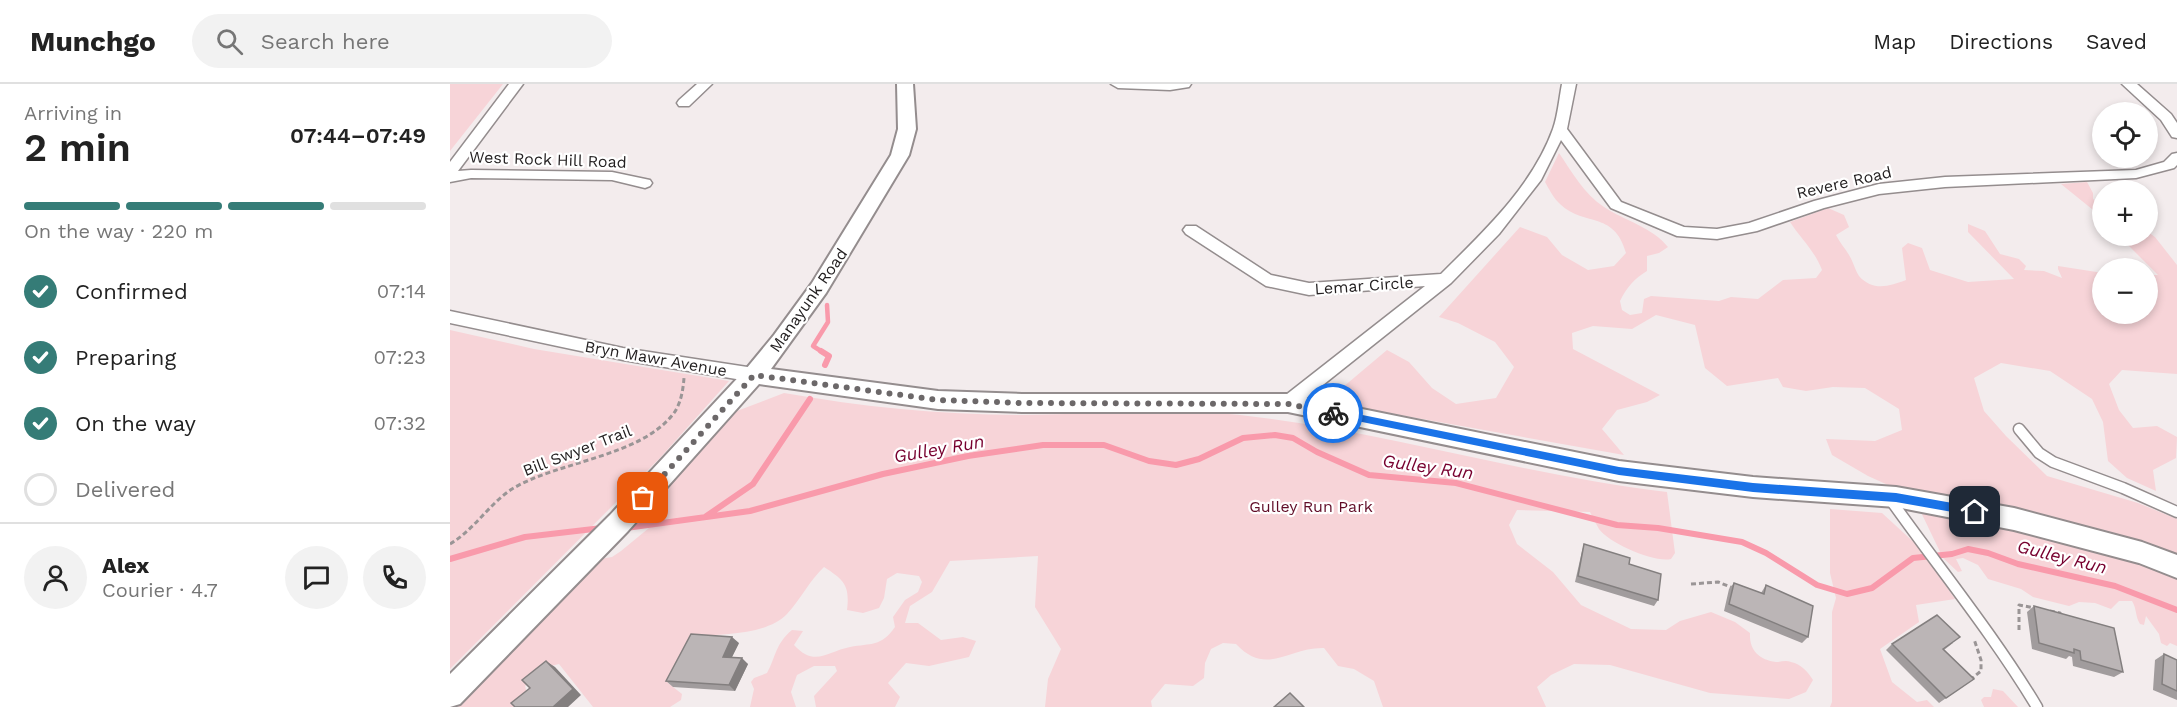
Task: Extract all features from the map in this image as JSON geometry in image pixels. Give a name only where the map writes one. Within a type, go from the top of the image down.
[{"type":"street","points":[[450,172],[516,84]]},
{"type":"street","points":[[684,103],[705,84]]},
{"type":"street","points":[[1118,84],[1170,86],[1184,84]]},
{"type":"street","points":[[1288,404],[1445,279],[1494,230],[1536,177],[1560,129],[1569,84]]},
{"type":"street","points":[[2129,84],[2166,117],[2177,134]]},
{"type":"street","name":"Manayunk Road","points":[[450,694],[615,528],[782,341],[813,297],[895,167],[905,143],[908,86]]},
{"type":"street","name":"Revere Road","points":[[1560,129],[1616,205],[1682,232],[1717,234],[1752,227],[1819,204],[1879,189],[1945,182],[2136,174],[2169,165],[2177,157]]},
{"type":"street","name":"West Rock Hill Road","points":[[450,177],[471,174],[602,176],[630,178],[645,183]]},
{"type":"street","name":"Lemar Circle","points":[[1191,230],[1266,280],[1309,289],[1445,279]]},
{"type":"street","name":"Bryn Mawr Avenue","points":[[450,317],[685,364],[938,400],[1022,403],[1288,404],[1619,471],[1753,487],[1888,497],[2014,519],[2142,553],[2177,567]]},
{"type":"lane","points":[[2019,429],[2039,453],[2053,462],[2123,488],[2177,512]]},
{"type":"lane","points":[[1888,497],[1965,604],[2008,659],[2037,707]]},
{"type":"path","name":"Bill Swyer Trail","points":[[450,544],[470,529],[509,491],[532,477],[626,445],[660,428],[673,414],[683,394],[685,364]]},
{"type":"path","points":[[1691,584],[1718,582],[1739,589]]},
{"type":"path","points":[[2019,630],[2019,605],[2060,613],[2066,623]]},
{"type":"path","points":[[1964,682],[1973,679],[1981,671],[1981,660],[1972,637]]},
{"type":"green space","points":[[450,84],[503,84],[450,151]]},
{"type":"green space","points":[[1559,153],[1590,196],[1612,212],[1654,234],[1668,247],[1659,253],[1647,256],[1647,271],[1628,287],[1620,301],[1622,310],[1630,315],[1642,313],[1644,299],[1651,296],[1719,301],[1731,297],[1758,299],[1783,280],[1816,278],[1822,270],[1819,263],[1790,222],[1828,208],[1844,215],[1849,227],[1836,235],[1859,276],[1870,284],[1888,286],[1906,280],[1902,248],[1908,243],[1922,248],[1930,270],[1968,282],[2014,279],[1968,232],[1968,224],[1985,231],[2000,254],[2019,259],[2026,266],[2024,270],[2044,271],[2062,278],[2058,266],[2092,271],[2092,324],[2158,324],[2158,258],[2141,258],[2129,246],[2158,246],[2158,241],[2177,265],[2177,374],[2122,370],[2109,384],[2119,410],[2133,428],[2157,426],[2177,437],[2176,458],[2153,470],[2156,491],[2127,478],[2108,461],[2103,422],[2092,399],[2050,371],[2001,363],[1974,378],[1984,411],[2047,476],[2138,503],[2177,519],[2177,559],[2012,509],[1888,485],[1868,476],[1832,455],[1826,439],[1875,441],[1902,430],[1899,409],[1865,388],[1833,387],[1806,391],[1783,387],[1778,378],[1727,386],[1705,368],[1695,325],[1656,315],[1632,329],[1593,326],[1572,333],[1573,349],[1660,395],[1647,402],[1617,410],[1602,429],[1624,455],[1372,410],[1330,398],[1387,350],[1409,362],[1432,388],[1456,404],[1496,398],[1514,367],[1495,342],[1458,323],[1439,317],[1520,227],[1547,237],[1562,255],[1588,270],[1614,266],[1626,253],[1621,239],[1614,230],[1606,224],[1567,210],[1558,202],[1545,182]]},
{"type":"green space","points":[[2087,182],[2092,191],[2092,209],[2061,184]]},
{"type":"green space","points":[[450,330],[534,349],[729,381],[660,458],[450,669]]},
{"type":"green space","name":"Gulley Run Park","points":[[784,393],[873,406],[963,414],[1023,415],[1185,411],[1240,415],[1347,431],[1560,475],[1667,492],[1675,553],[1671,559],[1654,558],[1622,546],[1599,529],[1590,512],[1517,510],[1509,525],[1517,544],[1553,572],[1581,605],[1631,629],[1666,630],[1680,621],[1711,612],[1735,622],[1750,633],[1753,649],[1760,656],[1770,661],[1795,663],[1804,669],[1813,680],[1806,692],[1789,699],[1710,693],[1610,665],[1574,664],[1551,675],[1537,687],[1546,707],[1383,707],[1374,681],[1354,669],[1338,666],[1324,648],[1268,660],[1247,654],[1236,644],[1223,643],[1211,649],[1205,663],[1204,678],[1193,686],[1165,684],[1151,701],[1152,707],[1045,707],[1048,679],[1061,649],[1035,607],[1038,556],[950,561],[932,592],[910,606],[905,623],[918,623],[941,640],[963,637],[976,641],[969,657],[929,666],[906,663],[888,683],[900,697],[895,707],[816,707],[814,696],[837,671],[835,666],[814,666],[797,675],[791,692],[796,707],[750,707],[754,689],[751,682],[754,678],[767,673],[779,646],[792,630],[803,631],[794,645],[809,656],[815,657],[875,643],[885,638],[895,627],[893,617],[905,600],[918,592],[922,582],[919,576],[897,573],[887,579],[884,598],[879,608],[863,613],[847,610],[844,584],[824,567],[787,614],[778,621],[756,630],[694,637],[668,683],[682,694],[681,700],[670,707],[593,707],[559,664],[551,666],[525,686],[528,697],[516,707],[458,707],[480,680],[555,607],[600,559],[612,557],[655,523],[632,525],[737,411]]},
{"type":"green space","points":[[1917,504],[2114,555],[2177,577],[2177,646],[2170,643],[2167,646],[2161,643],[2159,634],[2146,616],[2144,625],[2140,624],[2132,601],[2119,601],[2111,609],[2095,603],[2079,602],[2069,606],[2033,597],[2021,589],[1988,579],[1978,565],[1963,558],[1956,559],[1962,571],[1958,572],[1943,558]]},
{"type":"green space","points":[[1830,509],[1882,513],[1919,547],[1955,599],[1916,605],[1919,622],[1880,649],[1892,682],[1917,702],[1927,700],[1934,707],[1830,707],[1832,702],[1832,612],[1836,598],[1830,573]]},
{"type":"green space","points":[[1993,689],[2003,691],[2018,707],[1984,707],[1981,700],[1984,697],[1991,697]]},
{"type":"building","points":[[1584,544],[1630,558],[1629,564],[1661,574],[1658,600],[1578,576]]},
{"type":"building","points":[[1734,583],[1764,594],[1766,585],[1813,606],[1808,637],[1729,604]]},
{"type":"building","points":[[2034,606],[2114,628],[2123,672],[2081,660],[2080,651],[2074,649],[2074,653],[2039,643]]},
{"type":"building","points":[[1937,615],[1960,637],[1943,649],[1974,679],[1946,698],[1892,644]]},
{"type":"building","points":[[691,634],[732,637],[723,657],[742,658],[729,685],[666,681]]},
{"type":"building","points":[[2164,654],[2177,660],[2177,691],[2162,684]]},
{"type":"building","points":[[546,661],[573,689],[553,707],[515,707],[511,703],[530,688],[522,680]]},
{"type":"building","points":[[1290,693],[1304,707],[1274,707]]},
{"type":"waterway","points":[[824,353],[813,346],[828,322],[827,305]]},
{"type":"waterway","points":[[821,351],[829,356],[825,365]]},
{"type":"waterway","points":[[705,517],[753,484],[810,399]]},
{"type":"waterway","name":"Gulley Run","points":[[626,528],[750,511],[883,474],[968,456],[1043,445],[1104,445],[1149,461],[1176,465],[1199,459],[1243,438],[1275,435],[1293,438],[1317,452],[1369,475],[1456,483],[1617,525],[1658,528],[1742,542],[1766,553],[1817,585],[1847,594],[1872,588],[1913,558],[1952,554],[1968,549],[1988,553],[2018,564],[2115,586],[2177,610]]},
{"type":"waterway","name":"Gulley Run","points":[[450,559],[525,537],[602,528]]},
{"type":"way so far","points":[[643,498],[754,375],[938,400],[1022,403],[1288,404],[1333,413]]},
{"type":"route","points":[[1333,413],[1619,471],[1753,487],[1896,497],[1975,512]]}]
